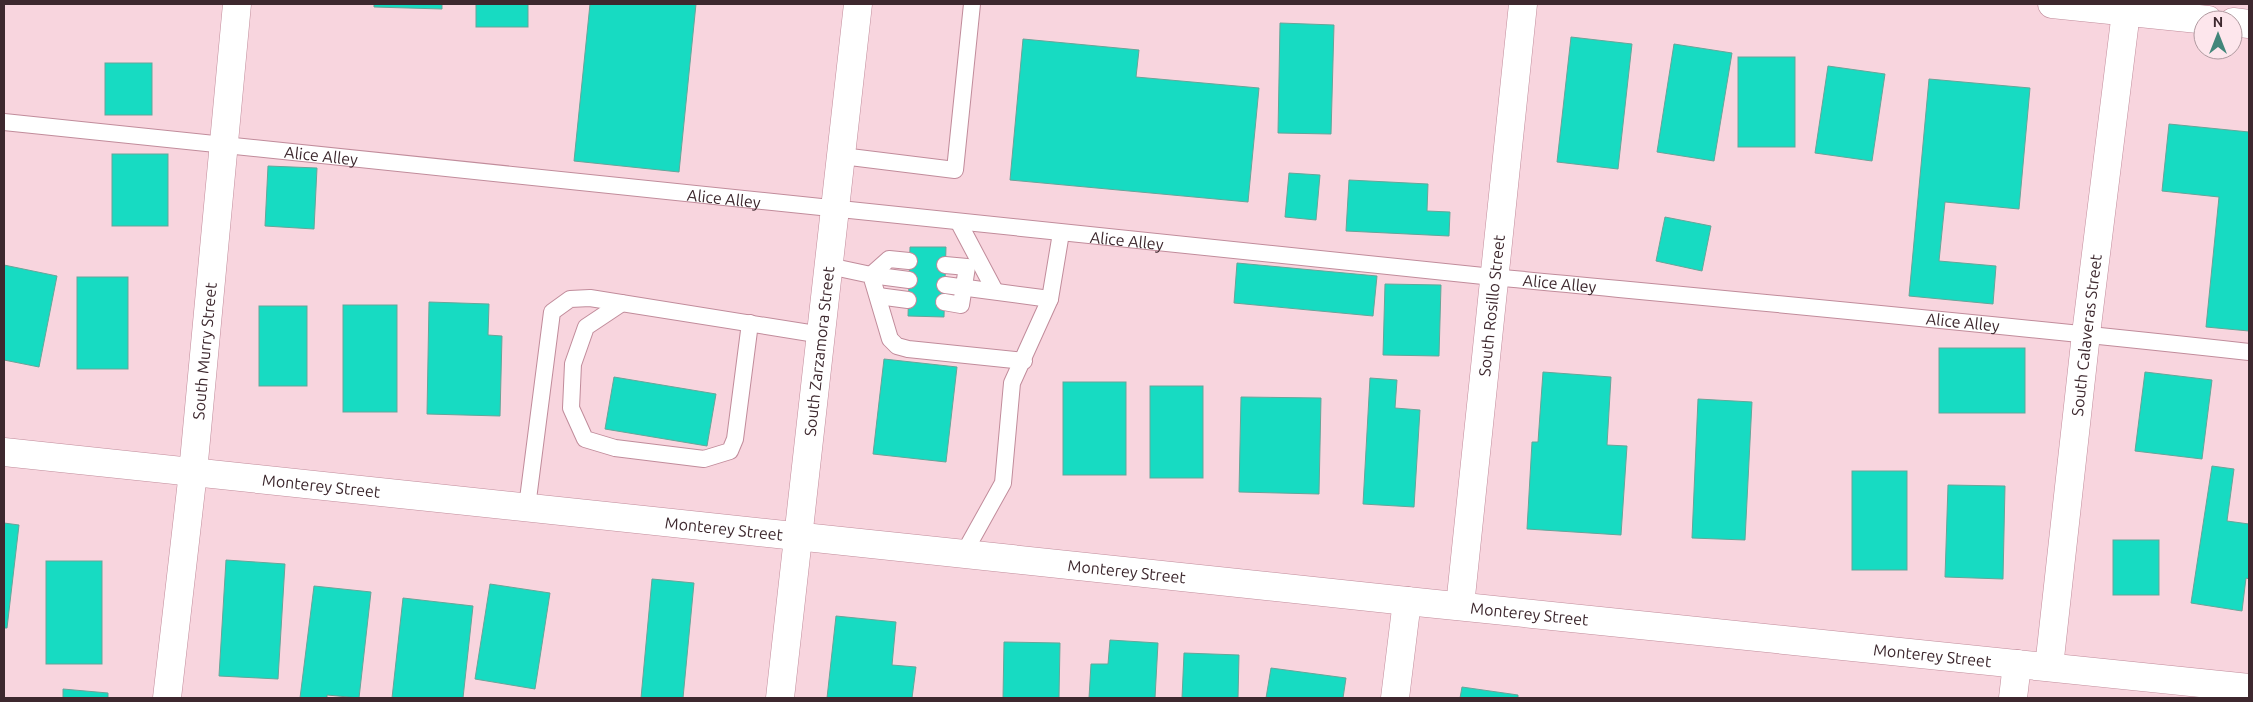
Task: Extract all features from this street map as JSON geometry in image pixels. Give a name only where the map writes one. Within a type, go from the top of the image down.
[{"type":"street","name":"South Murry Street","points":[[167,698],[193,472],[237,4]]},
{"type":"street","name":"South Zarzamora Street","points":[[780,698],[858,4]]},
{"type":"street","name":"South Rosillo Street","points":[[1460,606],[1523,4]]},
{"type":"street","points":[[2052,4],[2127,8],[2193,18]]},
{"type":"street","name":"South Calaveras Street","points":[[2049,667],[2086,334],[2127,8]]},
{"type":"street","name":"Monterey Street","points":[[4,452],[1407,601],[2249,688]]},
{"type":"street","points":[[1396,698],[1407,601]]},
{"type":"street","points":[[2013,698],[2017,664]]},
{"type":"lane","points":[[842,156],[955,170],[972,4]]},
{"type":"lane","name":"Alice Alley","points":[[4,122],[959,223],[2086,334],[2249,352]]},
{"type":"lane","points":[[959,223],[995,291]]},
{"type":"lane","points":[[964,553],[1003,483],[1012,383],[1024,361],[1050,299],[1061,233]]},
{"type":"lane","points":[[871,276],[890,259],[909,261]]},
{"type":"lane","points":[[944,302],[961,305],[967,267],[945,265]]},
{"type":"lane","points":[[829,266],[871,276],[909,280]]},
{"type":"lane","points":[[871,276],[890,339],[897,346],[929,352],[1024,361]]},
{"type":"lane","points":[[945,285],[1050,299]]},
{"type":"lane","points":[[878,296],[908,300]]},
{"type":"lane","points":[[527,507],[552,312],[570,299],[590,298],[822,335]]},
{"type":"lane","points":[[622,303],[586,327],[573,364],[572,381],[571,408],[585,439],[615,448],[704,459],[730,451],[735,439],[750,323]]},
{"type":"building","points":[[374,4],[442,4],[442,9],[374,7]]},
{"type":"building","points":[[476,4],[528,4],[528,27],[476,27]]},
{"type":"building","points":[[590,4],[696,4],[679,172],[574,161]]},
{"type":"building","points":[[1280,23],[1334,25],[1331,134],[1278,133]]},
{"type":"building","points":[[1571,37],[1632,44],[1618,169],[1557,162]]},
{"type":"building","points":[[1023,39],[1139,50],[1136,77],[1259,88],[1248,202],[1010,180]]},
{"type":"building","points":[[1674,44],[1732,53],[1714,161],[1657,152]]},
{"type":"building","points":[[1738,57],[1795,57],[1795,147],[1738,147]]},
{"type":"building","points":[[105,63],[152,63],[152,115],[105,115]]},
{"type":"building","points":[[1828,66],[1885,74],[1872,161],[1815,153]]},
{"type":"building","points":[[1929,79],[2030,88],[2019,209],[1945,202],[1939,261],[1996,266],[1993,304],[1909,296]]},
{"type":"building","points":[[2169,124],[2249,132],[2249,331],[2206,327],[2219,197],[2162,191]]},
{"type":"building","points":[[112,154],[168,154],[168,226],[112,226]]},
{"type":"building","points":[[268,166],[317,168],[314,229],[265,226]]},
{"type":"building","points":[[1289,173],[1320,175],[1316,220],[1285,217]]},
{"type":"building","points":[[1349,180],[1428,184],[1427,211],[1450,212],[1449,236],[1346,231]]},
{"type":"building","points":[[1665,217],[1711,226],[1702,271],[1656,261]]},
{"type":"building","points":[[910,247],[946,247],[944,317],[908,316]]},
{"type":"building","points":[[1237,263],[1377,276],[1373,316],[1234,303]]},
{"type":"building","points":[[4,265],[57,276],[39,367],[4,360]]},
{"type":"building","points":[[77,277],[128,277],[128,369],[77,369]]},
{"type":"building","points":[[1385,284],[1441,285],[1439,356],[1383,355]]},
{"type":"building","points":[[429,302],[489,304],[488,335],[502,336],[500,416],[427,414]]},
{"type":"building","points":[[343,305],[397,305],[397,412],[343,412]]},
{"type":"building","points":[[259,306],[307,306],[307,386],[259,386]]},
{"type":"building","points":[[1939,348],[2025,348],[2025,413],[1939,413]]},
{"type":"building","points":[[884,359],[957,367],[946,462],[873,454]]},
{"type":"building","points":[[1543,372],[1611,377],[1607,445],[1627,446],[1621,535],[1527,529],[1532,442],[1538,442]]},
{"type":"building","points":[[2145,372],[2212,380],[2202,459],[2135,451]]},
{"type":"building","points":[[614,377],[716,394],[707,446],[605,429]]},
{"type":"building","points":[[1370,378],[1397,380],[1395,408],[1420,410],[1414,507],[1363,504]]},
{"type":"building","points":[[1063,382],[1126,382],[1126,475],[1063,475]]},
{"type":"building","points":[[1150,386],[1203,386],[1203,478],[1150,478]]},
{"type":"building","points":[[1241,397],[1321,398],[1319,494],[1239,492]]},
{"type":"building","points":[[1698,399],[1752,402],[1745,540],[1692,538]]},
{"type":"building","points":[[2212,466],[2234,469],[2227,521],[2249,524],[2249,579],[2246,578],[2242,611],[2191,603]]},
{"type":"building","points":[[1852,471],[1907,471],[1907,570],[1852,570]]},
{"type":"building","points":[[1948,485],[2005,486],[2003,579],[1945,577]]},
{"type":"building","points":[[4,523],[19,525],[7,628],[4,628]]},
{"type":"building","points":[[2113,540],[2159,540],[2159,595],[2113,595]]},
{"type":"building","points":[[226,560],[285,564],[278,679],[219,676]]},
{"type":"building","points":[[46,561],[102,561],[102,664],[46,664]]},
{"type":"building","points":[[652,579],[694,583],[683,698],[641,698]]},
{"type":"building","points":[[490,584],[550,593],[535,689],[475,679]]},
{"type":"building","points":[[314,586],[371,592],[359,698],[327,695],[327,698],[300,698]]},
{"type":"building","points":[[403,598],[473,606],[463,698],[392,698]]},
{"type":"building","points":[[836,616],[896,622],[892,665],[916,667],[912,698],[827,698]]},
{"type":"building","points":[[1110,640],[1158,643],[1155,698],[1089,698],[1091,664],[1108,664]]},
{"type":"building","points":[[1004,642],[1060,643],[1059,698],[1003,698]]},
{"type":"building","points":[[1184,653],[1239,655],[1238,698],[1182,698]]},
{"type":"building","points":[[1271,668],[1346,678],[1343,698],[1266,698]]},
{"type":"building","points":[[1462,687],[1518,695],[1518,698],[1460,698]]},
{"type":"building","points":[[63,689],[108,693],[108,698],[63,698]]}]
